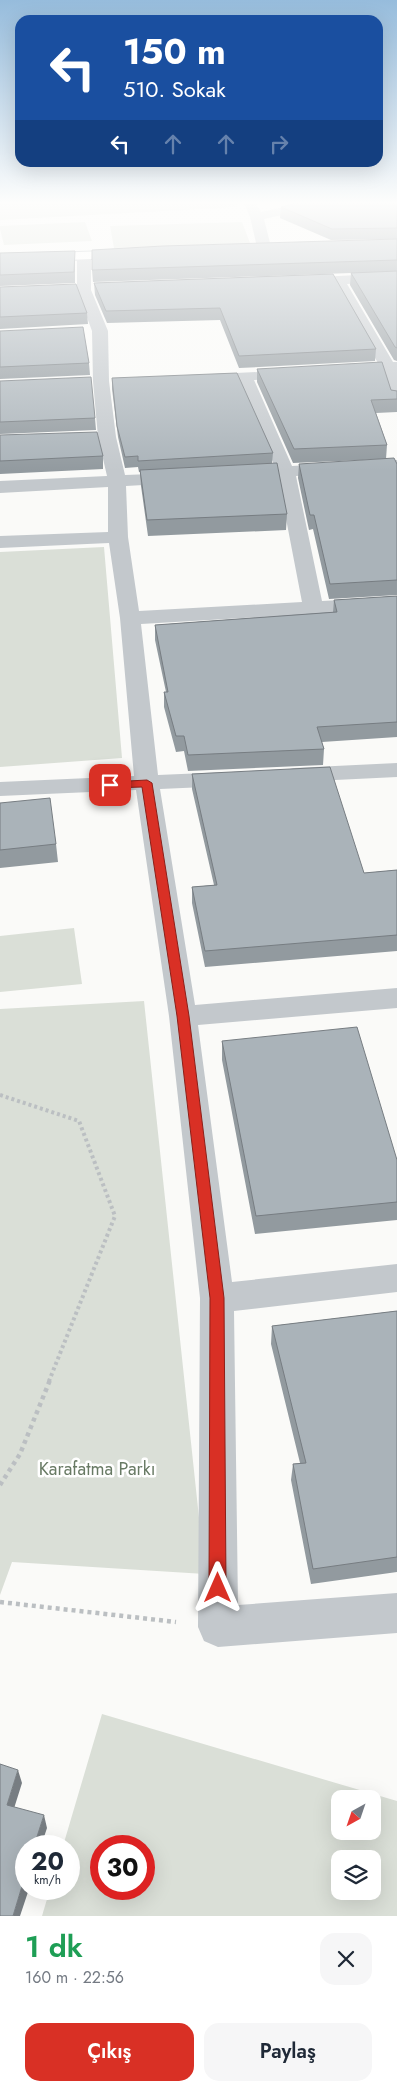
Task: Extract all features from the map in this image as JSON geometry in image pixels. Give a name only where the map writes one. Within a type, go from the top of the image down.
[{"type":"street","points":[[84,292],[102,381],[97,437],[117,481],[118,537],[130,618],[147,783],[183,1016],[217,1298],[218,1627],[397,1612]]},
{"type":"street","points":[[346,292],[393,367],[397,398]]},
{"type":"street","points":[[330,371],[393,367]]},
{"type":"street","points":[[187,378],[311,372]]},
{"type":"street","points":[[244,376],[286,472],[313,608]]},
{"type":"street","points":[[226,475],[397,465]]},
{"type":"street","points":[[0,488],[196,477]]},
{"type":"street","points":[[0,542],[118,537]]},
{"type":"street","points":[[130,618],[397,604]]},
{"type":"street","points":[[0,789],[397,770]]},
{"type":"street","points":[[183,1016],[397,998]]},
{"type":"street","points":[[217,1298],[397,1278]]},
{"type":"path","points":[[0,1095],[79,1121],[115,1216],[20,1454],[0,1485]]},
{"type":"path","points":[[0,1602],[218,1627]]},
{"type":"green space","points":[[104,547],[122,758],[0,767],[0,552]]},
{"type":"green space","points":[[74,928],[82,984],[0,992],[0,936]]},
{"type":"green space","name":"Karafatma Parkı","points":[[144,1001],[205,1574],[12,1562],[0,1595],[0,1009]]},
{"type":"green space","points":[[102,1714],[360,1790],[331,1790],[331,1840],[381,1840],[381,1796],[397,1801],[397,1916],[42,1916],[47,1900],[80,1900],[80,1835],[66,1835]]},
{"type":"building","points":[[0,292],[79,292],[87,313],[0,317]]},
{"type":"building","points":[[98,292],[344,292],[376,349],[239,356],[220,308],[106,311]]},
{"type":"building","points":[[363,292],[397,292],[397,348]]},
{"type":"building","points":[[83,327],[89,363],[0,367],[0,331]]},
{"type":"building","points":[[382,362],[391,390],[397,391],[397,399],[371,400],[387,445],[294,449],[257,369]]},
{"type":"building","points":[[237,373],[273,453],[138,461],[138,456],[125,457],[117,426],[112,378]]},
{"type":"building","points":[[91,377],[95,418],[0,422],[0,381]]},
{"type":"building","points":[[97,432],[103,456],[0,461],[0,435]]},
{"type":"building","points":[[394,458],[397,464],[397,580],[330,584],[314,515],[310,515],[299,464]]},
{"type":"building","points":[[277,463],[287,514],[147,520],[140,470]]},
{"type":"building","points":[[397,596],[397,722],[317,727],[324,749],[188,755],[184,736],[176,736],[164,692],[168,692],[155,625],[337,612],[334,600]]},
{"type":"building","points":[[330,767],[364,873],[397,870],[397,935],[205,951],[192,887],[217,885],[192,774]]},
{"type":"building","points":[[50,798],[56,844],[0,850],[0,803]]},
{"type":"building","points":[[357,1027],[397,1160],[397,1202],[256,1216],[222,1041]]},
{"type":"building","points":[[397,1311],[397,1557],[313,1569],[293,1464],[306,1463],[272,1326]]},
{"type":"building","points":[[0,1764],[18,1770],[7,1805],[44,1815],[38,1835],[15,1835],[15,1900],[18,1900],[13,1916],[0,1916]]},
{"type":"route","points":[[110,785],[147,783],[183,1016],[217,1298],[218,1588]]}]
